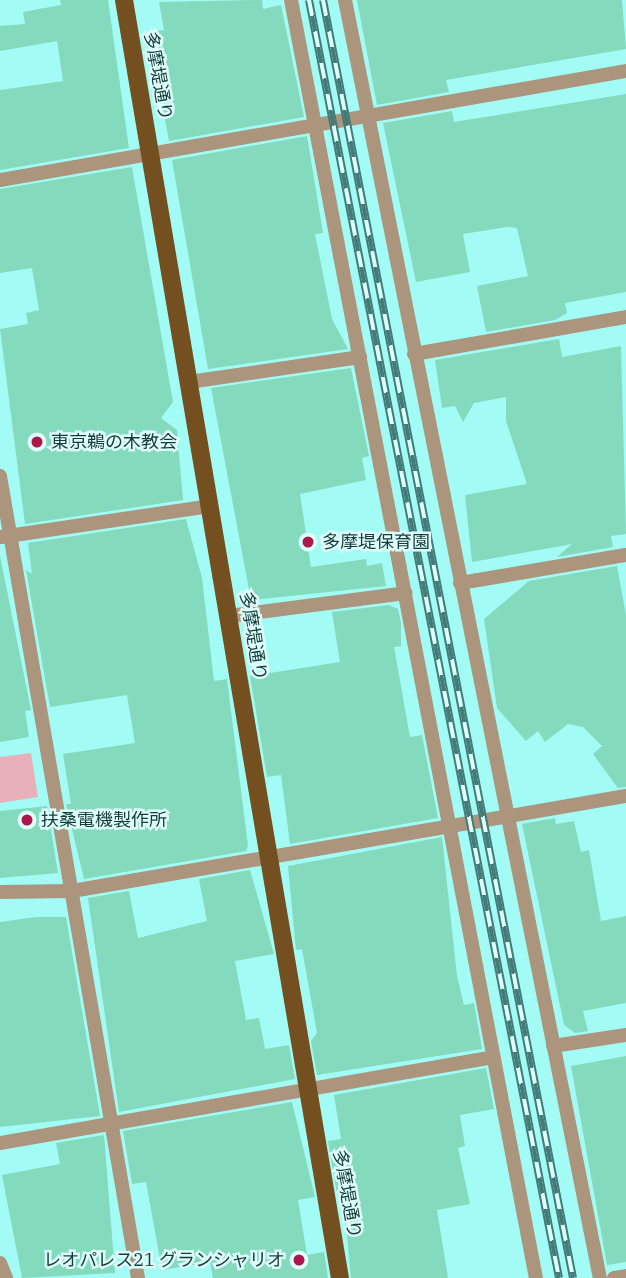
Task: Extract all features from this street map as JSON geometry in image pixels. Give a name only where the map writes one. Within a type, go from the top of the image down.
[{"type":"main road","name":"多摩堤通り","points":[[124,0],[229,616],[266,858],[340,1278]]},
{"type":"street","points":[[291,0],[452,826],[536,1278]]},
{"type":"street","points":[[345,0],[505,815],[600,1278]]},
{"type":"street","points":[[0,180],[626,71]]},
{"type":"street","points":[[414,354],[626,317]]},
{"type":"street","points":[[189,382],[360,357]]},
{"type":"street","points":[[0,476],[5,536],[72,891],[138,1278]]},
{"type":"street","points":[[5,536],[210,506]]},
{"type":"street","points":[[460,583],[626,555]]},
{"type":"street","points":[[229,616],[406,593]]},
{"type":"street","points":[[0,892],[72,891],[626,796]]},
{"type":"street","points":[[553,1046],[626,1035]]},
{"type":"street","points":[[0,1143],[494,1057]]},
{"type":"street","points":[[0,1263],[6,1278]]},
{"type":"street","points":[[614,1278],[626,1276]]},
{"type":"shaded area","points":[[31,753],[38,797],[0,803],[0,757]]},
{"type":"building","points":[[60,0],[108,0],[129,148],[0,170],[0,90],[63,81],[57,41],[0,51],[0,26],[25,24],[23,12],[61,5]]},
{"type":"building","points":[[262,0],[263,9],[281,5],[304,117],[169,141],[155,64],[161,63],[157,31],[164,30],[159,2]]},
{"type":"building","points":[[357,0],[622,0],[626,49],[446,80],[449,92],[377,105]]},
{"type":"building","points":[[626,94],[626,292],[565,303],[567,313],[555,320],[486,332],[477,286],[528,276],[517,228],[507,227],[463,234],[470,272],[416,282],[383,123],[452,111],[454,122]]},
{"type":"building","points":[[307,136],[323,233],[315,234],[332,319],[348,349],[208,369],[172,160]]},
{"type":"building","points":[[132,167],[173,402],[161,418],[177,430],[183,500],[25,524],[0,329],[28,324],[26,313],[39,310],[32,268],[0,273],[0,189]]},
{"type":"building","points":[[559,339],[562,357],[621,346],[626,534],[611,536],[613,547],[557,557],[572,544],[472,562],[465,495],[527,484],[506,421],[506,397],[474,403],[463,422],[455,406],[442,408],[435,360]]},
{"type":"building","points":[[351,368],[369,456],[362,458],[366,480],[300,494],[311,567],[366,559],[367,566],[382,563],[386,586],[251,600],[211,388]]},
{"type":"building","points":[[186,519],[202,578],[214,681],[227,679],[248,846],[246,851],[84,879],[66,804],[71,804],[63,754],[135,743],[127,695],[50,707],[26,570],[32,574],[28,543]]},
{"type":"building","points":[[0,556],[31,710],[25,711],[29,737],[0,742]]},
{"type":"building","points":[[617,566],[626,615],[626,787],[618,788],[593,754],[602,746],[583,727],[568,724],[545,742],[538,731],[526,741],[497,708],[484,619],[529,581]]},
{"type":"building","points":[[389,605],[398,609],[401,623],[401,646],[394,647],[410,737],[422,735],[438,818],[290,844],[281,775],[267,777],[250,676],[340,662],[332,612]]},
{"type":"building","points":[[47,806],[58,873],[0,878],[0,811]]},
{"type":"building","points":[[555,818],[556,824],[574,821],[581,852],[589,850],[601,921],[626,916],[626,1003],[583,1011],[588,1031],[575,1033],[564,1025],[522,824]]},
{"type":"building","points":[[442,837],[457,976],[464,1005],[474,1003],[482,1049],[317,1075],[311,1041],[317,1033],[302,949],[296,950],[288,866]]},
{"type":"building","points":[[250,870],[274,954],[235,961],[246,1020],[259,1018],[265,1049],[289,1045],[295,1079],[119,1112],[88,898],[129,891],[138,938],[207,921],[199,879]]},
{"type":"building","points":[[36,917],[66,917],[100,1116],[0,1127],[0,922]]},
{"type":"building","points":[[626,1056],[626,1262],[607,1265],[571,1066]]},
{"type":"building","points":[[486,1068],[494,1109],[460,1115],[465,1146],[458,1148],[470,1204],[437,1210],[448,1278],[351,1278],[343,1193],[337,1194],[328,1141],[341,1139],[334,1095]]},
{"type":"building","points":[[292,1102],[315,1197],[298,1200],[307,1255],[324,1252],[328,1278],[213,1278],[210,1262],[162,1270],[146,1182],[132,1184],[123,1131]]},
{"type":"building","points":[[104,1135],[115,1273],[22,1278],[2,1175],[60,1164],[56,1143]]},
{"type":"railway","points":[[309,0],[559,1278]]},
{"type":"railway","points":[[323,0],[573,1278]]},
{"type":"place","name":"東京鵜の木教会","points":[[37,442]]},
{"type":"place","name":"多摩堤保育園","points":[[308,542]]},
{"type":"place","name":"扶桑電機製作所","points":[[27,820]]},
{"type":"place","name":"レオパレス21 グランシャリオ","points":[[299,1260]]}]
